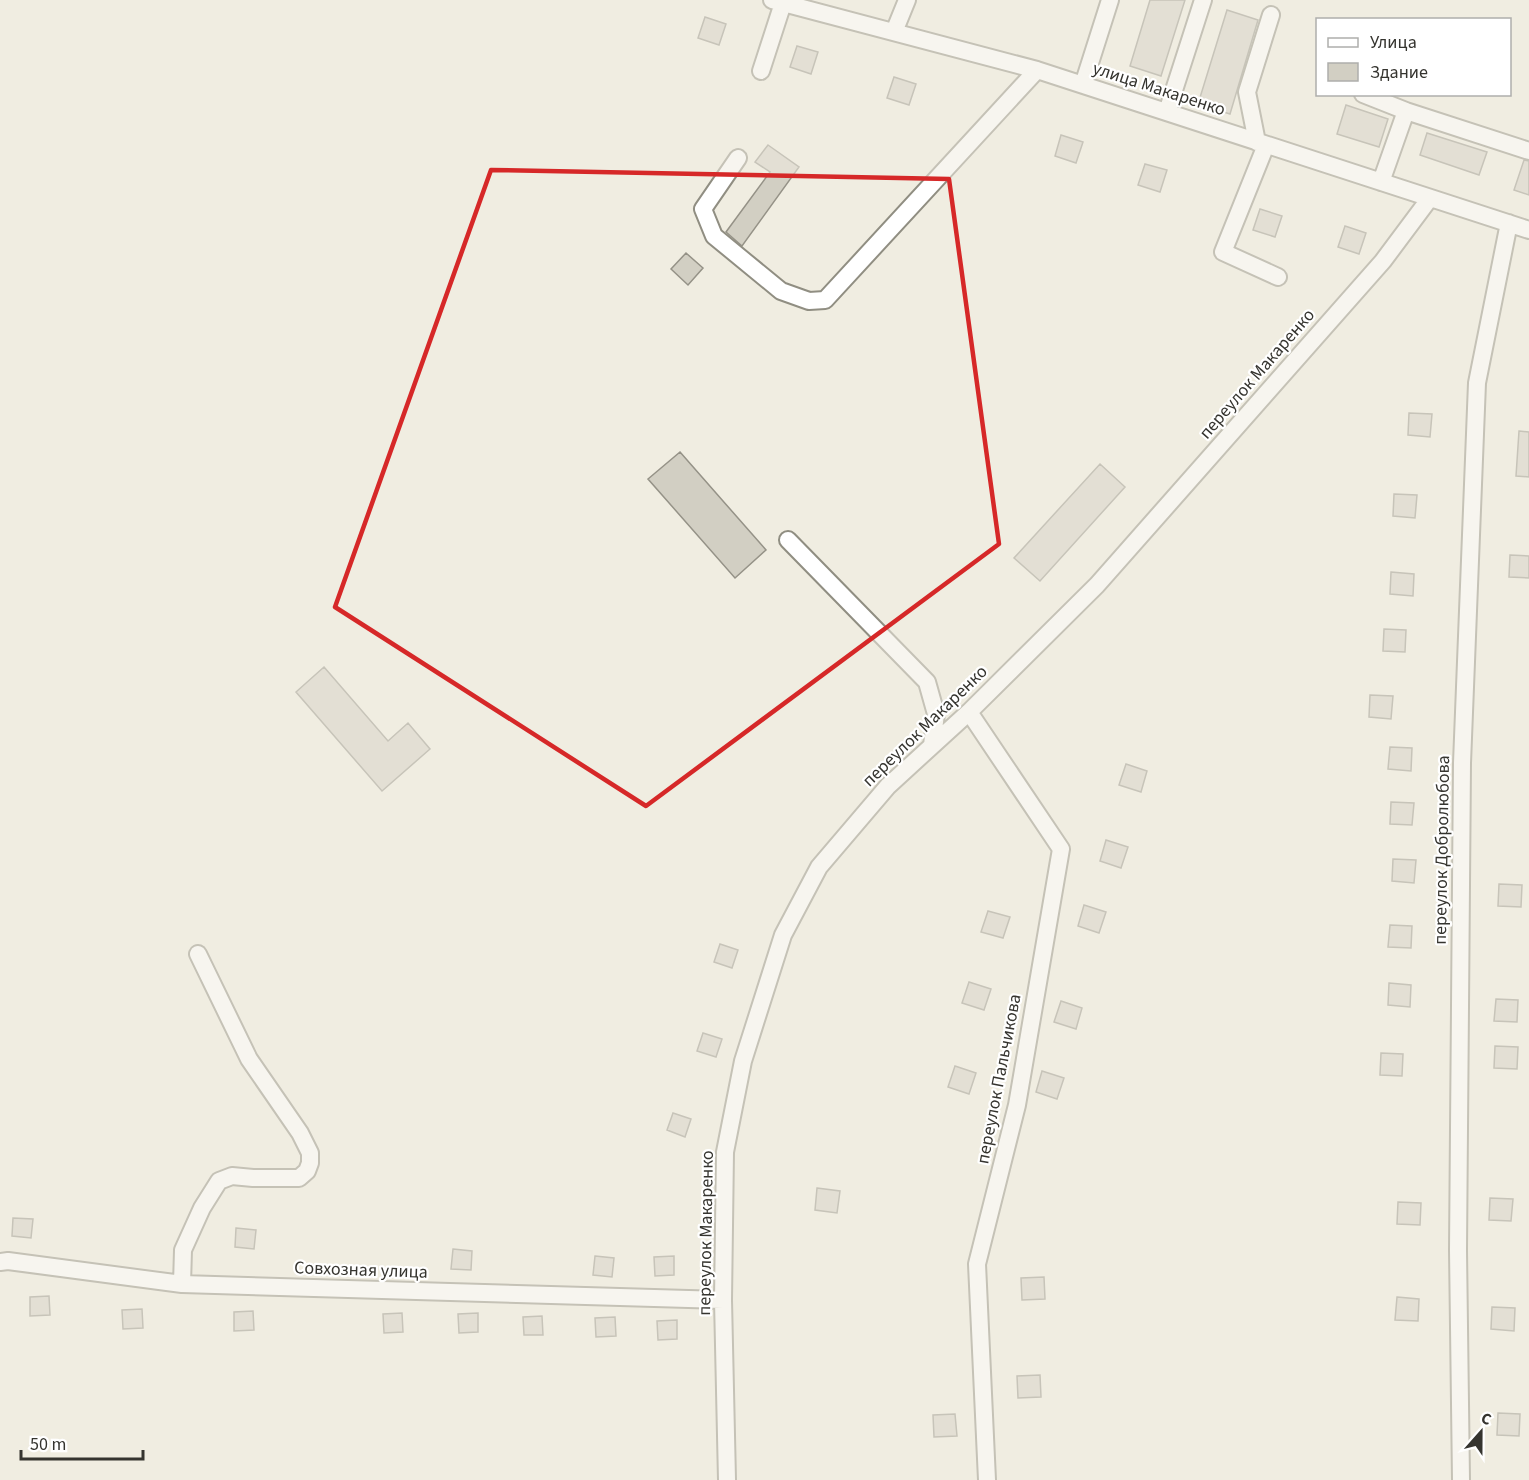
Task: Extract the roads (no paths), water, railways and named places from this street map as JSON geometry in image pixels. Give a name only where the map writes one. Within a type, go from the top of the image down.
[{"type":"street","points":[[894,32],[907,0]]},
{"type":"street","points":[[1083,85],[1110,0]]},
{"type":"street","points":[[1167,112],[1203,0]]},
{"type":"street","points":[[761,71],[778,2]]},
{"type":"street","name":"улица Макаренко","points":[[778,2],[1037,70],[1529,230]]},
{"type":"street","points":[[1271,15],[1247,93],[1262,143],[1223,252],[1278,276]]},
{"type":"street","points":[[738,158],[703,209],[714,236],[781,291],[809,301],[825,300],[1037,70]]},
{"type":"street","points":[[1368,96],[1406,111],[1529,151]]},
{"type":"street","points":[[1381,182],[1406,111]]},
{"type":"street","name":"переулок Макаренко","points":[[728,1480],[723,1300],[725,1152],[743,1061],[783,935],[819,867],[888,786],[969,712],[1097,585],[1383,261],[1430,198]]},
{"type":"street","name":"переулок Добролюбова","points":[[1461,1480],[1458,1250],[1462,763],[1477,383],[1509,223]]},
{"type":"street","points":[[788,540],[927,682],[936,714],[932,745]]},
{"type":"street","name":"переулок Пальчикова","points":[[969,712],[1061,849],[1017,1105],[977,1264],[987,1480]]},
{"type":"street","points":[[182,1284],[183,1250],[202,1208],[219,1181],[232,1176],[299,1178],[307,1171],[310,1163],[310,1153],[300,1133],[249,1059],[198,954]]},
{"type":"street","name":"Совхозная улица","points":[[0,1262],[8,1261],[182,1284],[723,1300]]}]
